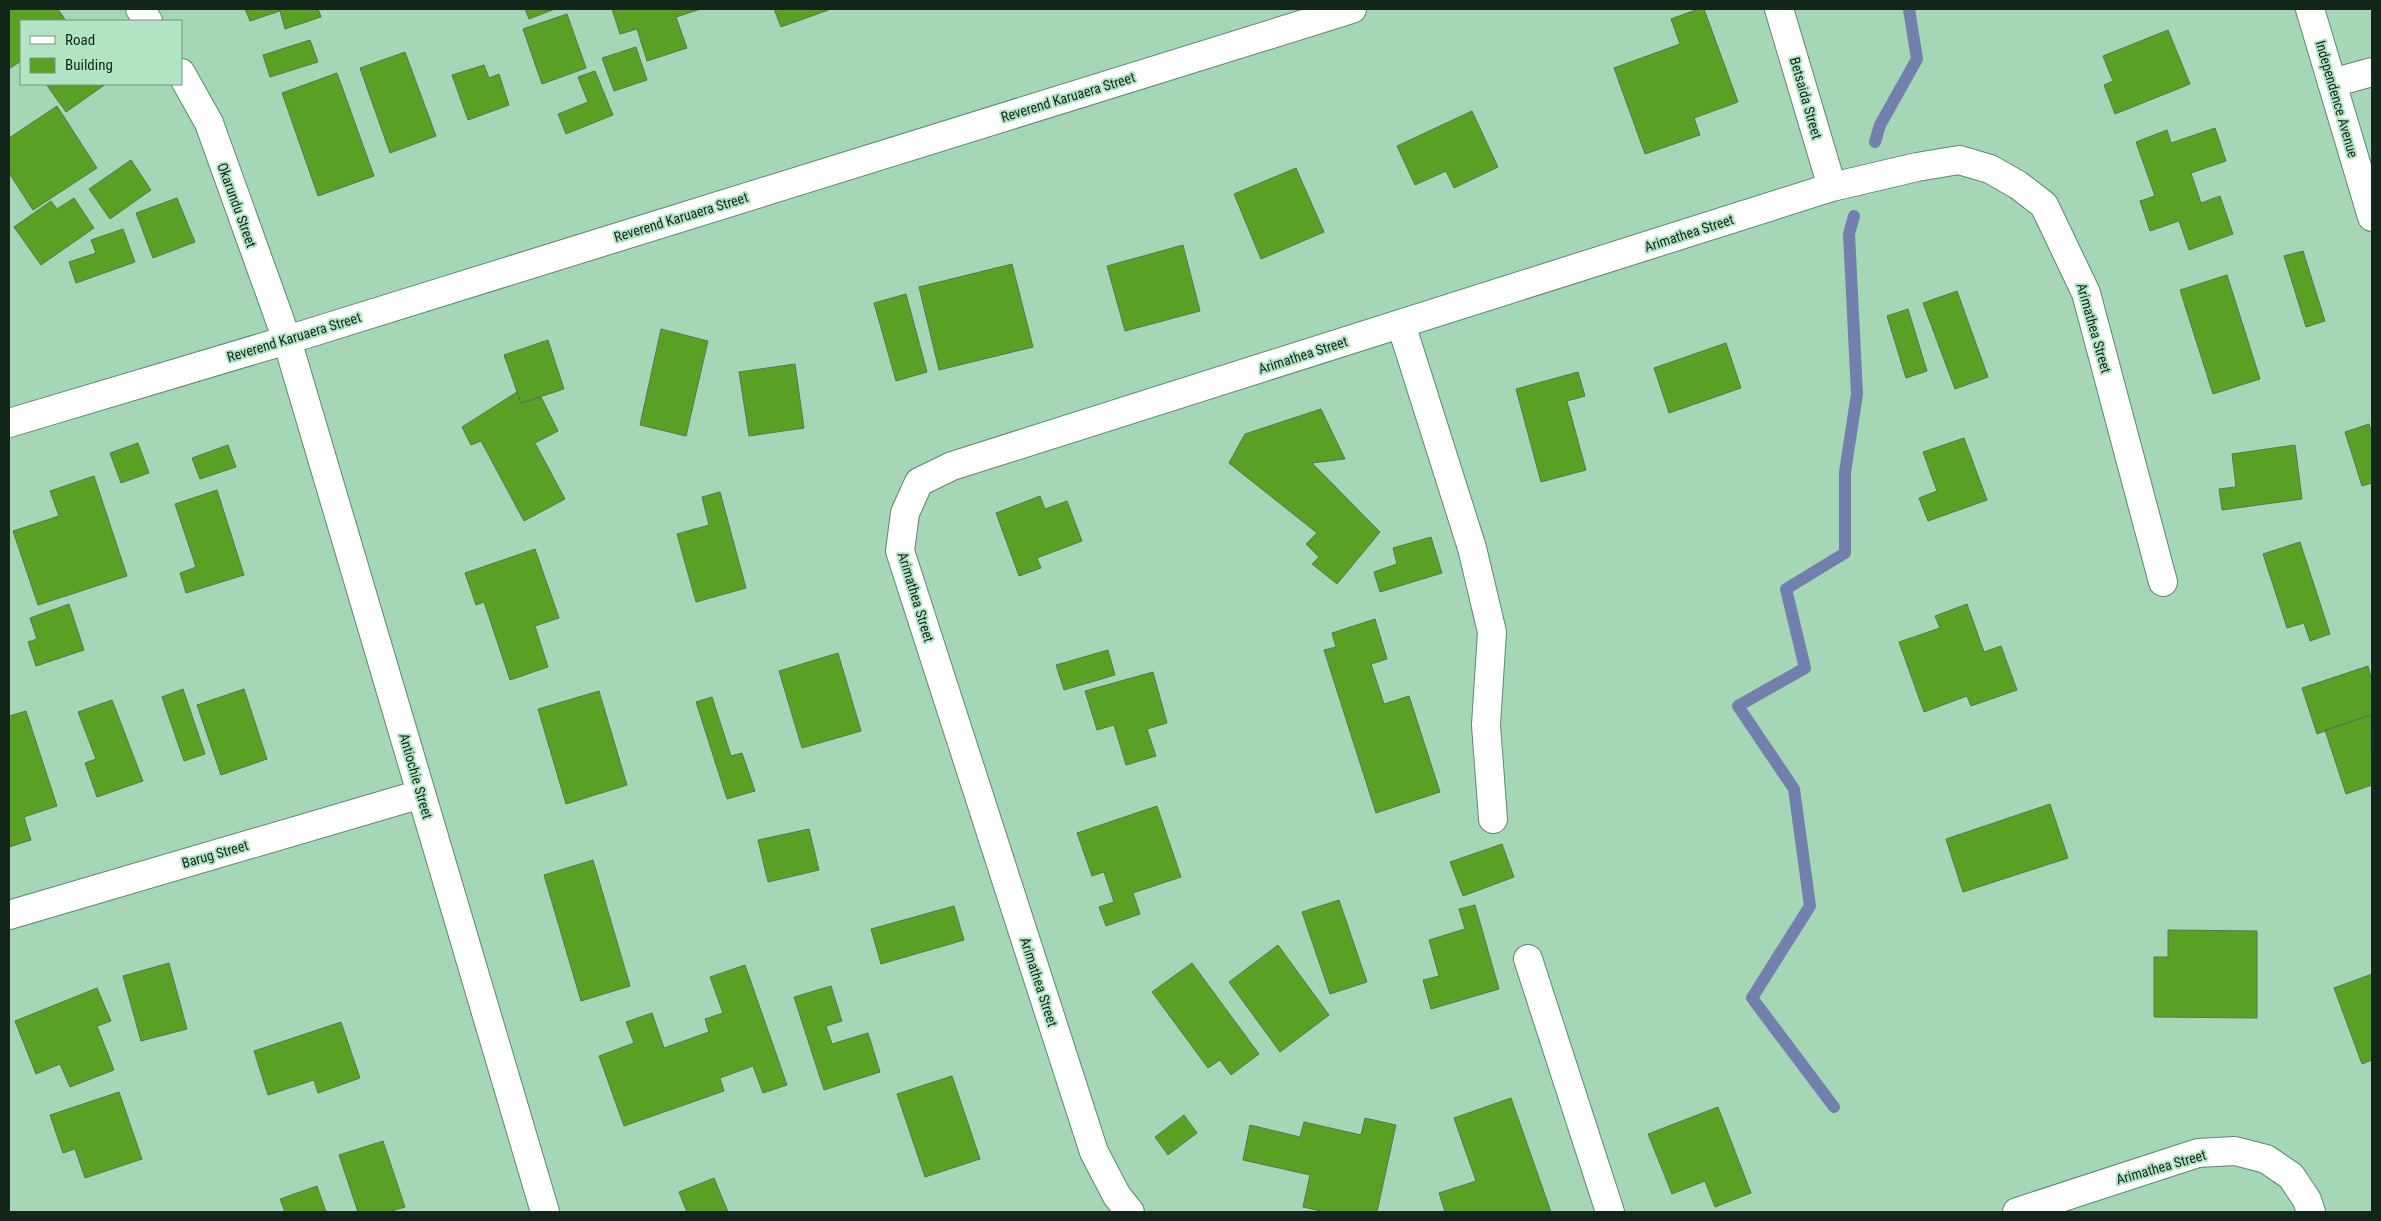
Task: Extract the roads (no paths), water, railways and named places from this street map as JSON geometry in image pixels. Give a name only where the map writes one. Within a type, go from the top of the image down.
[{"type":"street","points":[[140,9],[147,20]]},
{"type":"street","name":"Reverend Karuaera Street","points":[[9,423],[287,340],[1352,9]]},
{"type":"street","name":"Betsaida Street","points":[[1779,9],[1832,187]]},
{"type":"street","name":"Independence Avenue","points":[[2310,9],[2372,218]]},
{"type":"street","points":[[2332,83],[2372,72]]},
{"type":"street","name":"Okarundu Street","points":[[182,75],[208,123],[287,340]]},
{"type":"street","name":"Arimathea Street","points":[[1130,1212],[1117,1196],[1094,1152],[900,552],[905,513],[919,482],[952,466],[1832,187],[1917,167],[1959,160],[1990,169],[2018,185],[2044,205],[2086,293],[2163,582]]},
{"type":"street","points":[[1400,324],[1472,548],[1492,632],[1486,725],[1493,820]]},
{"type":"street","name":"Antiochie Street","points":[[287,340],[545,1212]]},
{"type":"street","name":"Barug Street","points":[[9,915],[421,794]]},
{"type":"street","points":[[1528,959],[1610,1212]]},
{"type":"street","name":"Arimathea Street","points":[[2017,1212],[2198,1153],[2235,1151],[2266,1159],[2291,1176],[2307,1200],[2311,1212]]},
{"type":"waterway","points":[[1875,142],[1880,125],[1917,59],[1909,9]]},
{"type":"waterway","points":[[1834,1107],[1752,998],[1810,906],[1794,789],[1738,706],[1805,668],[1786,589],[1845,553],[1845,472],[1857,394],[1849,234],[1854,216]]}]
